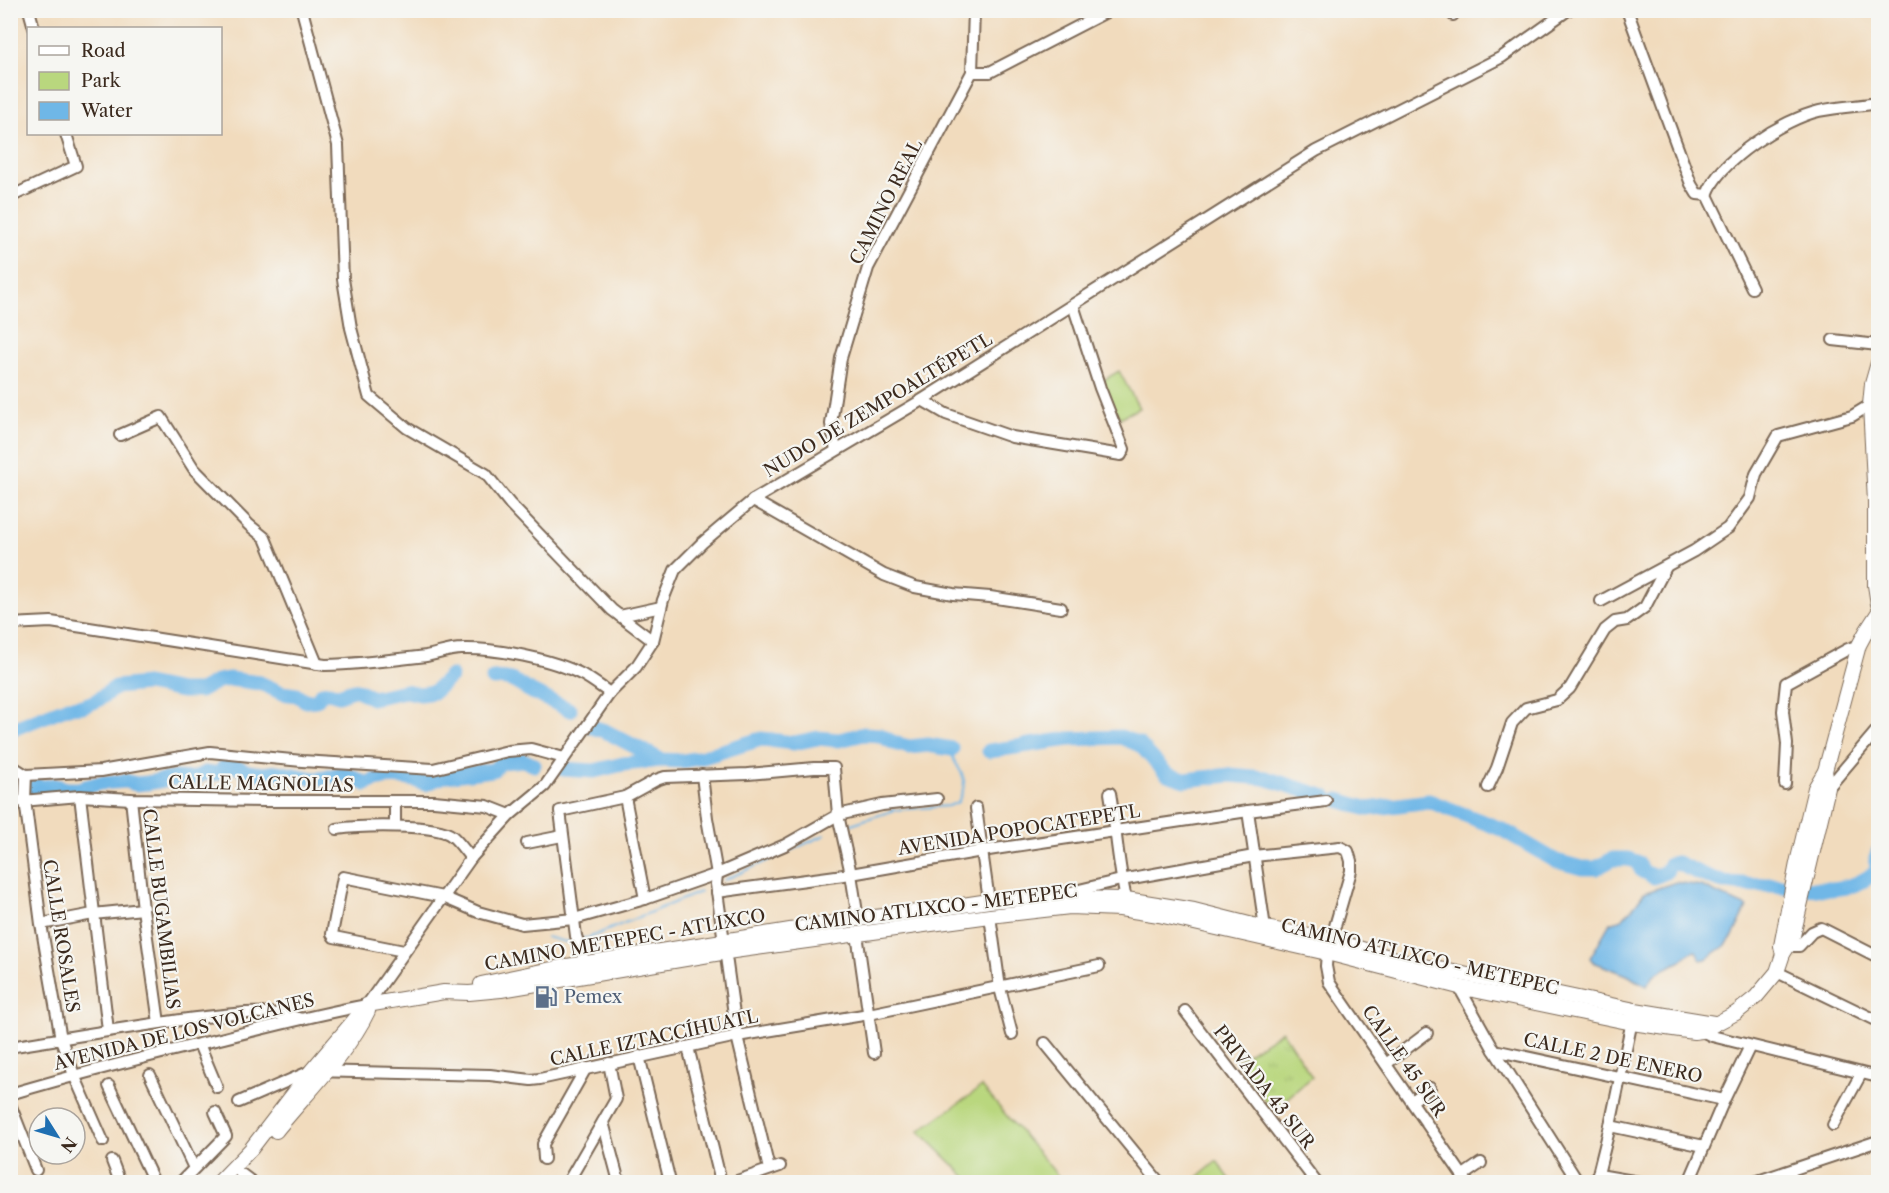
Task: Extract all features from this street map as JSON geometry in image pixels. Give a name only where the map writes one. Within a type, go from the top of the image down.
[{"type":"main road","points":[[1878,363],[1872,384],[1870,405],[1875,502],[1875,585],[1878,604]]},
{"type":"main road","points":[[1705,1025],[1736,1013],[1756,997],[1777,972],[1825,771],[1859,645],[1878,613]]},
{"type":"main road","name":"CAMINO METEPEC - ATLIXCO","points":[[370,1004],[462,987],[726,946],[858,919],[989,901],[1058,895],[1064,898],[1126,899],[1194,910],[1535,996],[1633,1017],[1705,1025]]},
{"type":"main road","name":"CAMINO ATLIXCO - METEPEC","points":[[726,946],[857,934],[1070,907],[1120,909],[1330,943],[1459,987],[1535,996]]},
{"type":"main road","points":[[219,1182],[251,1149],[311,1071],[370,1004]]},
{"type":"main road","points":[[236,1178],[326,1071],[362,1024],[370,1004]]},
{"type":"street","points":[[29,10],[33,27]]},
{"type":"street","points":[[302,10],[338,145],[343,279],[351,328],[369,396],[406,428],[486,474],[510,504],[620,616],[653,641]]},
{"type":"street","name":"CAMINO REAL","points":[[836,450],[831,424],[841,358],[868,268],[972,72],[974,10]]},
{"type":"street","points":[[972,72],[990,72],[1110,10]]},
{"type":"street","name":"NUDO DE ZEMPOALTÉPETL","points":[[370,1004],[404,951],[471,858],[510,814],[545,786],[610,693],[636,667],[653,641],[661,607],[675,570],[702,543],[753,500],[922,400],[1316,151],[1502,57],[1568,10]]},
{"type":"street","points":[[1627,10],[1691,184],[1697,194],[1707,195]]},
{"type":"street","points":[[1752,288],[1707,195],[1711,184],[1729,163],[1777,128],[1818,112],[1878,103]]},
{"type":"street","points":[[10,197],[76,166],[66,135]]},
{"type":"street","points":[[922,400],[946,414],[1012,437],[1122,455],[1124,449],[1100,388],[1073,305]]},
{"type":"street","points":[[1833,340],[1878,345]]},
{"type":"street","points":[[1601,601],[1666,566],[1728,528],[1750,498],[1756,474],[1778,436],[1852,416],[1870,405]]},
{"type":"street","points":[[120,435],[160,417],[194,469],[249,525],[265,538],[317,664]]},
{"type":"street","points":[[753,500],[884,575],[915,587],[1061,608]]},
{"type":"street","points":[[1488,787],[1512,723],[1526,708],[1557,700],[1570,688],[1605,630],[1615,622],[1627,620],[1645,607],[1666,566]]},
{"type":"street","points":[[620,616],[661,607]]},
{"type":"street","points":[[10,624],[51,622],[317,664],[366,663],[460,649],[483,650],[557,664],[583,675],[610,693]]},
{"type":"street","points":[[1785,784],[1787,744],[1783,711],[1786,683],[1859,645]]},
{"type":"street","points":[[1822,788],[1878,729]]},
{"type":"street","points":[[10,765],[26,776],[101,771],[210,752],[302,761],[433,769],[508,751],[531,749],[564,758]]},
{"type":"street","points":[[587,969],[578,943],[560,811],[625,797],[664,777],[834,768],[838,815],[858,919]]},
{"type":"street","points":[[702,775],[737,1036],[774,1168],[734,1182]]},
{"type":"street","name":"CALLE ROSALES","points":[[26,776],[25,800],[41,924],[60,1039],[103,1141]]},
{"type":"street","points":[[1110,793],[1117,831],[1121,880],[1126,899]]},
{"type":"street","points":[[80,796],[108,1030]]},
{"type":"street","name":"CALLE MAGNOLIAS","points":[[10,802],[80,796],[131,800],[434,801],[487,806],[510,814]]},
{"type":"street","points":[[625,797],[645,899]]},
{"type":"street","points":[[404,951],[334,937],[332,934],[343,877],[443,897],[478,912],[522,924],[574,919],[645,899],[717,874],[785,845],[838,815],[882,805],[937,799]]},
{"type":"street","name":"CALLE BUGAMBILIAS","points":[[131,800],[159,1023]]},
{"type":"street","name":"AVENIDA POPOCATEPETL","points":[[717,892],[851,874],[982,851],[1326,801]]},
{"type":"street","points":[[395,802],[395,826]]},
{"type":"street","points":[[976,808],[989,901]]},
{"type":"street","points":[[1248,811],[1265,928]]},
{"type":"street","points":[[337,829],[356,826],[395,826],[441,831],[451,836],[471,858]]},
{"type":"street","points":[[527,843],[562,836]]},
{"type":"street","points":[[1058,895],[1121,880],[1254,856],[1340,847],[1348,851],[1351,871],[1330,943]]},
{"type":"street","points":[[41,924],[93,914],[143,909]]},
{"type":"street","points":[[990,916],[1000,987],[1012,1034]]},
{"type":"street","points":[[1784,949],[1799,945],[1812,932],[1821,928],[1878,957]]},
{"type":"street","points":[[857,934],[874,1053]]},
{"type":"street","name":"CALLE 45 SUR","points":[[1330,943],[1326,966],[1329,982],[1465,1179]]},
{"type":"street","name":"CALLE IZTACCÍHUATL","points":[[311,1071],[490,1076],[531,1080],[737,1036],[869,1014],[1099,966]]},
{"type":"street","points":[[1777,972],[1878,1021]]},
{"type":"street","points":[[1459,987],[1494,1050],[1578,1182]]},
{"type":"street","name":"AVENIDA DE LOS VOLCANES","points":[[10,1094],[74,1075],[370,1004]]},
{"type":"street","name":"PRIVADA 43 SUR","points":[[1185,1011],[1316,1182]]},
{"type":"street","points":[[10,1047],[108,1030],[244,1012],[286,1014],[303,1019]]},
{"type":"street","points":[[1633,1017],[1598,1179],[1640,1182]]},
{"type":"street","points":[[1705,1025],[1712,1036],[1878,1077]]},
{"type":"street","points":[[1386,1064],[1427,1033]]},
{"type":"street","points":[[1045,1043],[1159,1182]]},
{"type":"street","points":[[199,1044],[217,1087]]},
{"type":"street","points":[[1689,1182],[1750,1046]]},
{"type":"street","points":[[688,1047],[721,1182]]},
{"type":"street","name":"CALLE 2 DE ENERO","points":[[1494,1050],[1724,1100]]},
{"type":"street","points":[[639,1056],[670,1182]]},
{"type":"street","points":[[568,1182],[616,1099],[609,1063]]},
{"type":"street","points":[[544,1159],[543,1144],[586,1068]]},
{"type":"street","points":[[239,1102],[311,1071]]},
{"type":"street","points":[[1833,1125],[1862,1074]]},
{"type":"street","points":[[150,1075],[194,1168]]},
{"type":"street","points":[[109,1086],[154,1182]]},
{"type":"street","points":[[1412,1101],[1430,1088]]},
{"type":"street","points":[[10,1104],[36,1170]]},
{"type":"street","points":[[181,1182],[226,1136],[215,1112]]},
{"type":"street","points":[[603,1122],[619,1182]]},
{"type":"street","points":[[1610,1126],[1704,1146]]},
{"type":"street","points":[[1755,1182],[1878,1141]]},
{"type":"street","points":[[112,1161],[120,1182]]},
{"type":"street","points":[[1465,1179],[1481,1163]]},
{"type":"street","points":[[236,1178],[252,1182]]},
{"type":"green space","points":[[1119,371],[1139,408],[1120,418],[1100,382]]},
{"type":"green space","points":[[1282,1031],[1312,1077],[1272,1111],[1236,1061]]},
{"type":"green space","points":[[982,1087],[1059,1177],[1052,1182],[971,1182],[919,1131]]},
{"type":"green space","points":[[1217,1161],[1232,1182],[1192,1182]]},
{"type":"water","points":[[1676,882],[1701,886],[1747,907],[1733,936],[1725,946],[1706,959],[1701,960],[1696,951],[1691,953],[1657,974],[1647,986],[1627,975],[1593,962],[1590,958],[1610,923],[1622,919],[1644,893]]},
{"type":"waterway","points":[[10,730],[68,707],[83,706],[96,701],[116,687],[146,684],[181,691],[200,691],[218,681],[229,679],[260,683],[282,693],[297,695],[306,701],[316,700],[322,693],[329,692],[339,695],[354,690],[372,698],[405,691],[420,694],[434,692],[451,676]]},
{"type":"waterway","points":[[493,679],[514,681],[570,710]]},
{"type":"waterway","points":[[592,727],[605,731],[661,760],[683,761],[703,757],[761,739],[794,743],[818,738],[839,740],[864,734],[880,735],[894,743],[909,747],[928,745],[952,749]]},
{"type":"waterway","points":[[989,751],[1069,739],[1121,737],[1140,745],[1167,774],[1185,780],[1230,775],[1265,778],[1326,797]]},
{"type":"waterway","points":[[848,825],[895,810],[949,806],[958,802],[964,780],[953,758],[952,749]]},
{"type":"waterway","points":[[32,788],[53,785],[78,789],[100,783],[126,781],[136,784],[175,778],[193,779],[205,773],[219,773],[227,764],[248,772],[264,774],[278,772],[315,779],[340,774],[366,784],[380,779],[395,778],[411,779],[425,784],[444,776],[493,770],[502,762],[523,760],[534,765]]},
{"type":"waterway","points":[[563,769],[594,771],[623,764],[661,760]]},
{"type":"waterway","points":[[1339,800],[1368,809],[1429,801],[1501,829],[1556,861],[1582,868],[1596,868],[1613,859],[1628,859],[1637,862],[1642,871],[1654,877],[1666,872],[1670,864],[1677,863],[1709,877],[1733,884],[1813,889],[1840,888],[1854,885],[1877,870],[1878,852]]},
{"type":"waterway","points":[[724,880],[825,835]]},
{"type":"waterway","points":[[580,939],[588,938],[700,892]]},
{"type":"waterway","points":[[546,937],[566,942],[573,940]]},
{"type":"place","name":"Pemex","points":[[546,997]]}]
